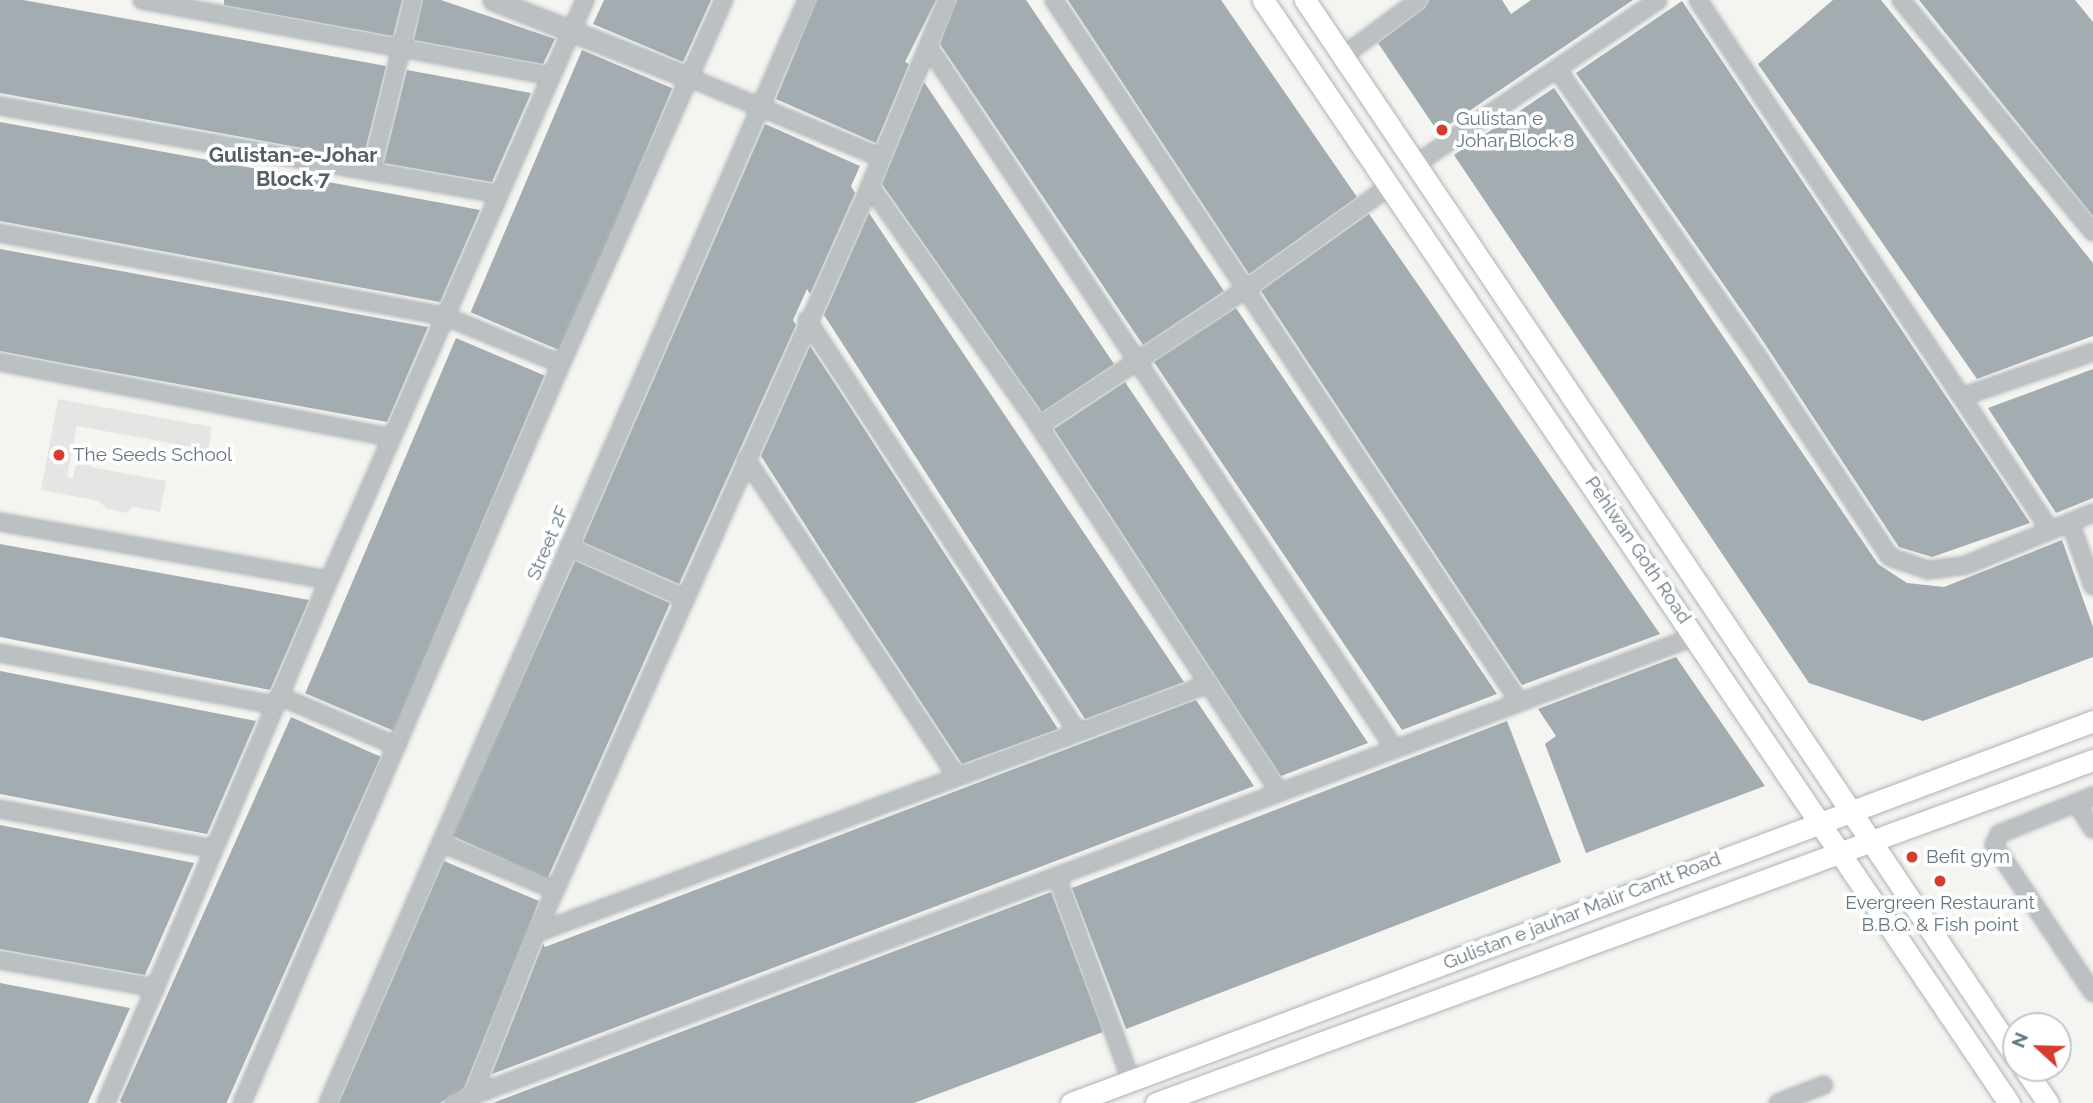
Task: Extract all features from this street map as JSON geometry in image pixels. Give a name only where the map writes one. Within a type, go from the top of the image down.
[{"type":"main road","name":"Pehlwan Goth Road","points":[[1263,0],[1696,636],[2009,1103]]},
{"type":"main road","name":"Pehlwan Goth Road","points":[[1305,0],[1749,664],[1852,808],[2002,1036]]},
{"type":"main road","name":"Gulistan e jauhar Malir Cantt Road","points":[[1072,1103],[1821,822],[1852,808],[2093,721]]},
{"type":"main road","name":"Gulistan e jauhar Malir Cantt Road","points":[[1156,1103],[1871,839],[2093,760]]},
{"type":"main road","points":[[2034,1082],[2048,1103]]},
{"type":"street","points":[[142,0],[400,45],[551,76]]},
{"type":"street","points":[[371,172],[413,0]]},
{"type":"street","points":[[493,0],[882,158]]},
{"type":"street","points":[[106,1103],[276,700],[585,0]]},
{"type":"street","points":[[243,1103],[561,364],[724,0]]},
{"type":"street","name":"Street 2F","points":[[328,1103],[807,0]]},
{"type":"street","points":[[472,1096],[536,933],[807,320],[870,186],[947,0]]},
{"type":"street","points":[[1054,0],[1518,700]]},
{"type":"street","points":[[1343,56],[1419,0]]},
{"type":"street","points":[[1416,164],[1658,0]]},
{"type":"street","points":[[1698,0],[1964,396],[2050,530]]},
{"type":"street","points":[[1901,0],[2093,232]]},
{"type":"street","points":[[928,46],[1140,359],[1394,748]]},
{"type":"street","points":[[1557,69],[1756,354],[1890,558],[1928,570],[1966,565],[2093,513]]},
{"type":"street","points":[[0,106],[498,194]]},
{"type":"street","points":[[870,186],[1039,426],[1279,791]]},
{"type":"street","points":[[1039,426],[1246,289],[1390,186]]},
{"type":"street","points":[[0,233],[444,316],[561,364]]},
{"type":"street","points":[[807,320],[1078,732]]},
{"type":"street","points":[[1964,396],[2093,352]]},
{"type":"street","points":[[0,362],[391,437]]},
{"type":"street","points":[[746,459],[957,776]]},
{"type":"street","points":[[0,522],[329,580]]},
{"type":"street","points":[[2070,522],[2093,586]]},
{"type":"street","points":[[569,547],[684,598]]},
{"type":"street","points":[[453,1103],[472,1096],[497,1096],[1279,791],[1696,636]]},
{"type":"street","points":[[0,653],[276,700],[397,746]]},
{"type":"street","points":[[536,933],[1209,684]]},
{"type":"street","points":[[2093,796],[1999,834],[1994,845],[2093,993]]},
{"type":"street","points":[[2076,803],[2093,829]]},
{"type":"street","points":[[0,809],[214,849]]},
{"type":"street","points":[[441,843],[555,890]]},
{"type":"street","points":[[1057,877],[1131,1080]]},
{"type":"street","points":[[0,960],[155,988]]},
{"type":"street","points":[[1777,1103],[1824,1085]]},
{"type":"shaded area","name":"The Seeds School","points":[[58,399],[212,427],[208,450],[77,426],[67,477],[73,478],[77,460],[91,462],[91,467],[166,481],[160,512],[133,507],[126,513],[107,509],[99,501],[41,490]]},
{"type":"building","points":[[0,0],[23,0],[386,66],[363,159],[0,93]]},
{"type":"building","points":[[224,0],[402,0],[393,36],[224,5]]},
{"type":"building","points":[[423,0],[441,0],[555,39],[543,64],[414,40]]},
{"type":"building","points":[[604,0],[711,0],[683,62],[593,24]]},
{"type":"building","points":[[817,0],[936,0],[905,62],[909,64],[876,143],[776,99]]},
{"type":"building","points":[[957,0],[1026,0],[1224,291],[1143,345],[940,44]]},
{"type":"building","points":[[1068,0],[1221,0],[1357,197],[1249,274]]},
{"type":"building","points":[[1429,0],[1502,0],[1511,14],[1531,0],[1633,0],[1438,132],[1378,43],[1425,8]]},
{"type":"building","points":[[1833,0],[1881,0],[2093,263],[2093,336],[1977,379],[1758,64]]},
{"type":"building","points":[[1919,0],[2075,0],[2093,22],[2093,216]]},
{"type":"building","points":[[1682,1],[2030,523],[1932,557],[1899,547],[1761,338],[1576,73]]},
{"type":"building","points":[[582,50],[672,88],[561,351],[471,312]]},
{"type":"building","points":[[407,70],[531,93],[492,182],[384,163]]},
{"type":"building","points":[[924,82],[1114,364],[1042,412],[882,184]]},
{"type":"building","points":[[1554,88],[1878,564],[1907,583],[1944,587],[2062,540],[2093,627],[2093,657],[1923,721],[1809,683],[1454,155]]},
{"type":"building","points":[[0,122],[480,210],[440,302],[199,258],[0,221]]},
{"type":"building","points":[[765,124],[860,166],[851,186],[855,193],[810,294],[807,289],[793,320],[796,325],[679,584],[583,542]]},
{"type":"building","points":[[869,213],[1184,682],[1085,719],[824,315]]},
{"type":"building","points":[[1369,214],[1660,634],[1522,685],[1261,291]]},
{"type":"building","points":[[0,249],[428,327],[387,422],[68,364],[0,351]]},
{"type":"building","points":[[1236,308],[1497,694],[1402,730],[1154,362]]},
{"type":"building","points":[[456,338],[544,376],[394,731],[305,693]]},
{"type":"building","points":[[810,346],[1058,729],[962,764],[836,573],[761,456]]},
{"type":"building","points":[[2093,369],[2093,498],[2056,513],[1988,408]]},
{"type":"building","points":[[1125,382],[1368,743],[1281,776],[1054,429]]},
{"type":"building","points":[[0,544],[309,600],[270,690],[0,637]]},
{"type":"building","points":[[575,561],[670,603],[548,878],[453,836]]},
{"type":"building","points":[[1676,657],[1765,786],[1586,853],[1545,744],[1556,736],[1538,709]]},
{"type":"building","points":[[0,671],[256,721],[207,834],[0,794]]},
{"type":"building","points":[[1196,700],[1254,786],[492,1074],[543,944],[545,947]]},
{"type":"building","points":[[291,717],[381,757],[226,1103],[120,1102]]},
{"type":"building","points":[[1507,721],[1561,862],[1126,1029],[1072,888]]},
{"type":"building","points":[[0,825],[194,863],[145,975],[0,949]]},
{"type":"building","points":[[444,861],[539,901],[464,1088],[440,1103],[339,1103]]},
{"type":"building","points":[[1051,892],[1103,1032],[914,1103],[493,1103]]},
{"type":"building","points":[[0,983],[130,1008],[88,1103],[0,1103]]},
{"type":"place","name":"Gulistan e Johar Block 8","points":[[1442,130]]},
{"type":"place","name":"The Seeds School","points":[[59,455]]},
{"type":"place","name":"Befit gym","points":[[1912,857]]},
{"type":"place","name":"Evergreen Restaurant B.B.Q. & Fish point","points":[[1940,881]]},
{"type":"district","name":"Gulistan-e-Johar Block 7","points":[[293,167]]}]
